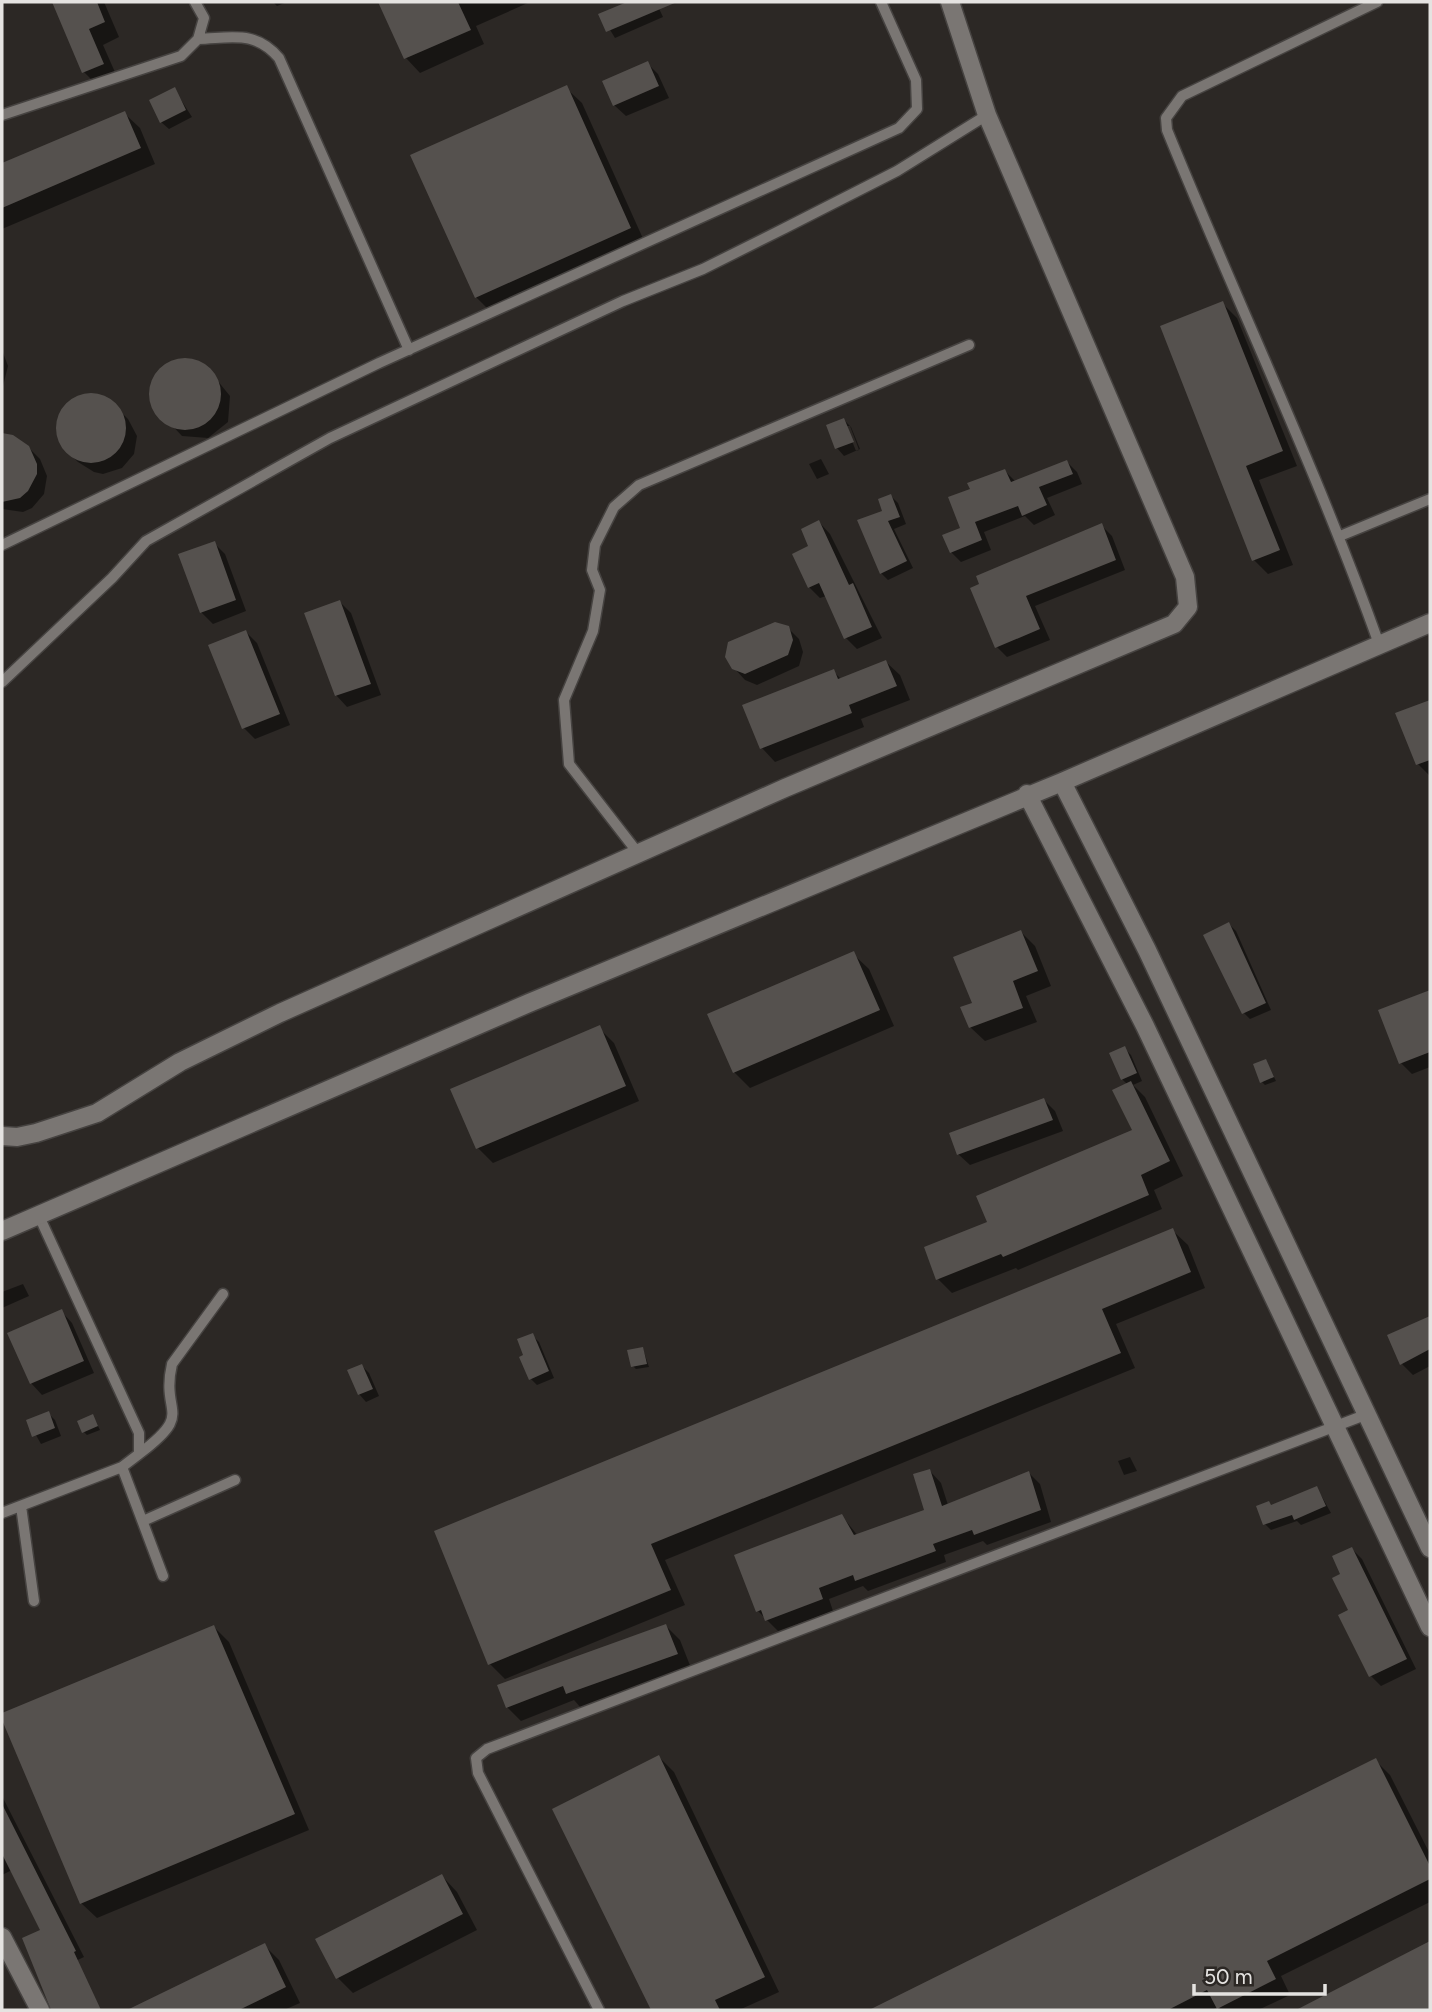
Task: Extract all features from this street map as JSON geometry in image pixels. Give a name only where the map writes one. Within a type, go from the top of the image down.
[{"type":"street","points":[[2,1136],[36,1133],[97,1113],[197,1053],[638,853],[1174,624],[1188,607],[1185,578],[986,115],[950,2]]},
{"type":"street","points":[[2,1231],[529,1003],[1027,794],[1062,782],[1430,623]]},
{"type":"street","points":[[1062,782],[1205,1069],[1365,1415],[1430,1548]]},
{"type":"street","points":[[1027,794],[1145,1026],[1430,1627]]},
{"type":"street","points":[[2,1937],[40,2010]]},
{"type":"lane","points":[[2,115],[181,56],[198,39],[204,18],[195,2]]},
{"type":"lane","points":[[2,545],[410,350],[898,128],[918,109],[916,80],[881,2]]},
{"type":"lane","points":[[1377,2],[1182,96],[1166,118],[1167,130],[1220,261],[1340,536],[1379,644]]},
{"type":"lane","points":[[198,39],[252,38],[267,44],[279,58],[410,350]]},
{"type":"lane","points":[[2,682],[112,578],[146,541],[330,438],[623,301],[703,269],[785,228],[897,171],[986,115]]},
{"type":"lane","points":[[638,853],[569,764],[564,700],[593,631],[600,590],[592,570],[595,545],[614,507],[639,485],[969,345]]},
{"type":"lane","points":[[1340,536],[1430,499]]},
{"type":"lane","points":[[39,1216],[139,1433],[139,1454]]},
{"type":"lane","points":[[2,1513],[122,1467],[170,1428],[174,1415],[169,1376],[172,1364],[223,1294]]},
{"type":"lane","points":[[599,2010],[478,1773],[476,1758],[487,1749],[1365,1415]]},
{"type":"lane","points":[[122,1467],[163,1576]]},
{"type":"lane","points":[[143,1521],[235,1479]]},
{"type":"lane","points":[[21,1506],[34,1601]]},
{"type":"building","points":[[52,2],[97,2],[105,22],[89,29],[104,64],[82,73]]},
{"type":"building","points":[[378,2],[458,2],[471,30],[404,59]]},
{"type":"building","points":[[627,2],[677,2],[606,32],[598,14]]},
{"type":"building","points":[[648,61],[659,86],[613,106],[602,81]]},
{"type":"building","points":[[567,85],[631,228],[475,298],[410,155]]},
{"type":"building","points":[[175,87],[186,110],[160,123],[149,100]]},
{"type":"building","points":[[125,111],[141,148],[2,208],[2,163]]},
{"type":"building","points":[[1223,301],[1283,451],[1246,466],[1280,550],[1252,561],[1160,326]]},
{"type":"building","points":[[185,358],[205,364],[215,374],[221,394],[215,414],[205,424],[185,430],[165,424],[155,414],[149,394],[155,374],[165,364]]},
{"type":"building","points":[[91,393],[116,403],[126,428],[116,453],[91,463],[66,453],[56,428],[66,403]]},
{"type":"building","points":[[844,418],[854,442],[835,449],[826,425]]},
{"type":"building","points":[[2,433],[13,435],[29,446],[37,464],[37,474],[28,491],[20,498],[2,502]]},
{"type":"building","points":[[1067,460],[1073,474],[1039,487],[1047,505],[1022,516],[1018,506],[975,522],[982,540],[950,553],[942,535],[960,528],[948,497],[970,489],[967,483],[1005,469],[1011,482]]},
{"type":"building","points":[[891,494],[900,517],[888,521],[907,561],[880,574],[857,520],[882,511],[878,499]]},
{"type":"building","points":[[819,520],[849,585],[853,583],[872,627],[844,639],[819,583],[808,588],[792,554],[808,546],[801,529]]},
{"type":"building","points":[[1102,523],[1116,560],[1026,596],[1040,629],[995,648],[970,588],[979,584],[976,576]]},
{"type":"building","points":[[215,541],[236,600],[200,613],[178,554]]},
{"type":"building","points":[[340,600],[371,684],[335,696],[304,613]]},
{"type":"building","points":[[775,622],[789,626],[793,640],[788,655],[745,674],[732,669],[725,657],[728,642]]},
{"type":"building","points":[[246,630],[280,714],[242,729],[208,645]]},
{"type":"building","points":[[886,660],[897,686],[849,705],[852,713],[760,749],[742,705],[834,669],[838,679]]},
{"type":"building","points":[[1430,700],[1430,760],[1416,765],[1395,713]]},
{"type":"building","points":[[1229,922],[1266,1003],[1242,1014],[1203,935]]},
{"type":"building","points":[[1021,930],[1038,971],[1013,981],[1023,1008],[969,1028],[960,1007],[972,1003],[953,957]]},
{"type":"building","points":[[854,951],[880,1010],[733,1073],[707,1014]]},
{"type":"building","points":[[1430,990],[1430,1052],[1399,1064],[1378,1010]]},
{"type":"building","points":[[600,1025],[626,1086],[476,1149],[450,1089]]},
{"type":"building","points":[[1125,1046],[1137,1073],[1121,1080],[1109,1053]]},
{"type":"building","points":[[1266,1059],[1274,1077],[1260,1083],[1253,1064]]},
{"type":"building","points":[[1131,1081],[1170,1161],[1141,1175],[1149,1195],[1003,1257],[1001,1254],[936,1280],[924,1247],[987,1222],[976,1196],[1132,1130],[1112,1090]]},
{"type":"building","points":[[1044,1098],[1053,1120],[957,1155],[949,1133]]},
{"type":"building","points":[[1173,1228],[1191,1272],[1102,1309],[1121,1353],[651,1544],[671,1590],[488,1665],[434,1531]]},
{"type":"building","points":[[62,1309],[84,1361],[30,1384],[7,1333]]},
{"type":"building","points":[[1430,1316],[1430,1349],[1400,1365],[1387,1335]]},
{"type":"building","points":[[533,1333],[549,1371],[529,1380],[519,1357],[523,1355],[517,1339]]},
{"type":"building","points":[[643,1347],[647,1364],[631,1367],[627,1350]]},
{"type":"building","points":[[362,1364],[373,1389],[358,1395],[347,1370]]},
{"type":"building","points":[[49,1411],[55,1428],[32,1437],[26,1420]]},
{"type":"building","points":[[93,1414],[98,1426],[82,1433],[77,1421]]},
{"type":"building","points":[[930,1469],[942,1506],[1029,1471],[1041,1510],[974,1535],[972,1530],[933,1544],[936,1551],[855,1581],[853,1575],[819,1588],[823,1599],[765,1621],[761,1610],[756,1612],[734,1555],[842,1514],[854,1535],[924,1510],[913,1474]]},
{"type":"building","points":[[1317,1486],[1326,1506],[1294,1520],[1292,1515],[1263,1525],[1256,1506],[1269,1501],[1271,1505]]},
{"type":"building","points":[[1352,1547],[1407,1659],[1369,1677],[1338,1615],[1348,1610],[1332,1578],[1340,1574],[1332,1556]]},
{"type":"building","points":[[666,1624],[678,1654],[566,1694],[563,1686],[506,1708],[497,1685]]},
{"type":"building","points":[[214,1625],[295,1814],[80,1904],[2,1720],[2,1713]]},
{"type":"building","points":[[659,1755],[765,1977],[715,2000],[720,2010],[651,2010],[552,1809]]},
{"type":"building","points":[[1376,1758],[1430,1866],[1430,1879],[1267,1961],[1276,1979],[1217,2009],[1207,1990],[1168,2010],[869,2010]]},
{"type":"building","points":[[2,1804],[76,1951],[74,1952],[101,2010],[51,2010],[22,1938],[40,1930],[2,1854]]},
{"type":"building","points":[[442,1874],[463,1914],[336,1979],[315,1939]]},
{"type":"building","points":[[1430,1941],[1430,2010],[1296,2010]]},
{"type":"building","points":[[265,1943],[286,1987],[239,2010],[127,2010]]}]
